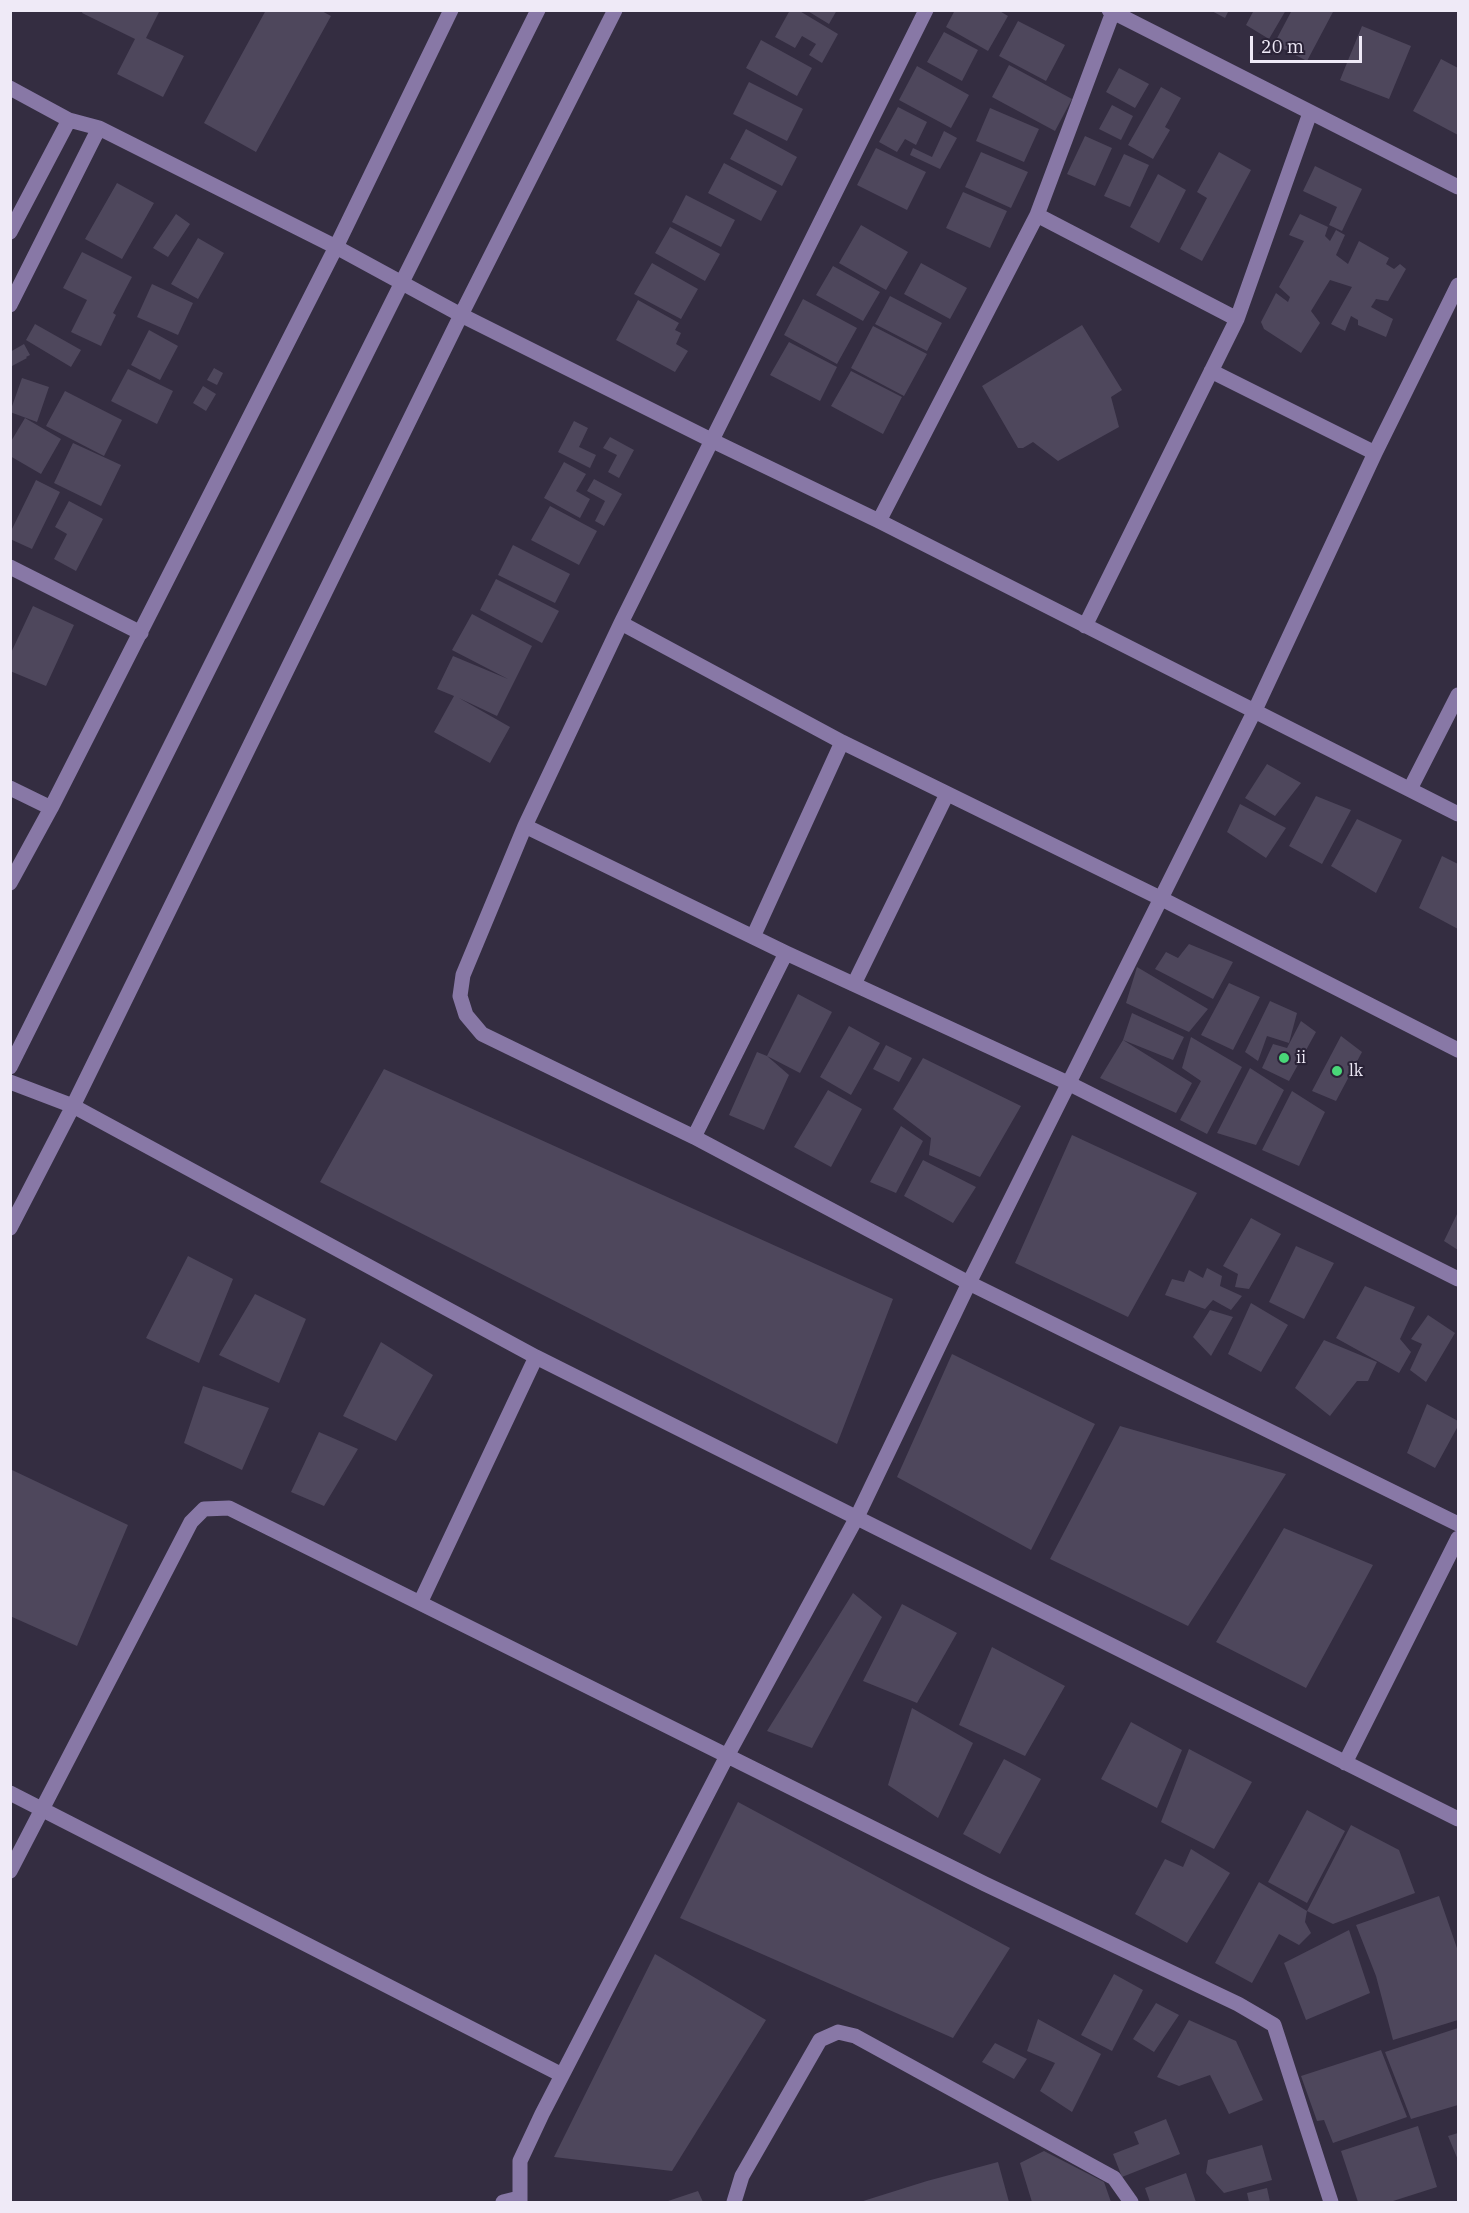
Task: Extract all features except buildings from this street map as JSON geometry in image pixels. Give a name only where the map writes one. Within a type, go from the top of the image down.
[{"type":"street","points":[[10,883],[141,633],[336,247],[451,10]]},
{"type":"street","points":[[10,1067],[538,10]]},
{"type":"street","points":[[10,1228],[73,1106],[461,315],[615,10]]},
{"type":"street","points":[[926,10],[621,623],[525,826],[463,975],[460,996],[466,1015],[482,1035],[694,1137],[969,1283],[1458,1524]]},
{"type":"street","points":[[879,521],[1037,215],[1111,11],[1458,187]]},
{"type":"street","points":[[10,88],[69,120],[99,128],[336,247],[461,315],[879,521],[1458,814]]},
{"type":"street","points":[[1085,626],[1237,319],[1310,113]]},
{"type":"street","points":[[10,232],[69,120]]},
{"type":"street","points":[[10,305],[99,128]]},
{"type":"street","points":[[1037,215],[1237,319]]},
{"type":"street","points":[[503,2202],[519,2200],[520,2161],[562,2075],[727,1756],[856,1517],[969,1283],[1255,710],[1375,453],[1458,285]]},
{"type":"street","points":[[1211,371],[1375,453]]},
{"type":"street","points":[[10,567],[141,633]]},
{"type":"street","points":[[621,623],[842,742],[1162,899],[1458,1050]]},
{"type":"street","points":[[1410,789],[1458,695]]},
{"type":"street","points":[[753,937],[842,742]]},
{"type":"street","points":[[10,788],[51,808]]},
{"type":"street","points":[[854,984],[947,794]]},
{"type":"street","points":[[525,826],[786,953],[1068,1083],[1458,1279]]},
{"type":"street","points":[[694,1137],[786,953]]},
{"type":"street","points":[[10,1082],[73,1106],[536,1357],[1458,1819]]},
{"type":"street","points":[[420,1603],[536,1357]]},
{"type":"street","points":[[10,1871],[191,1522],[204,1509],[229,1508],[985,1884],[1238,2004],[1274,2025],[1331,2202]]},
{"type":"street","points":[[1346,1762],[1458,1538]]},
{"type":"street","points":[[10,1793],[562,2075]]},
{"type":"street","points":[[734,2202],[742,2176],[820,2040],[838,2032],[855,2036],[1114,2178],[1131,2202]]},
{"type":"place","name":"ii","points":[[1284,1058]]},
{"type":"place","name":"lk","points":[[1337,1071]]}]
